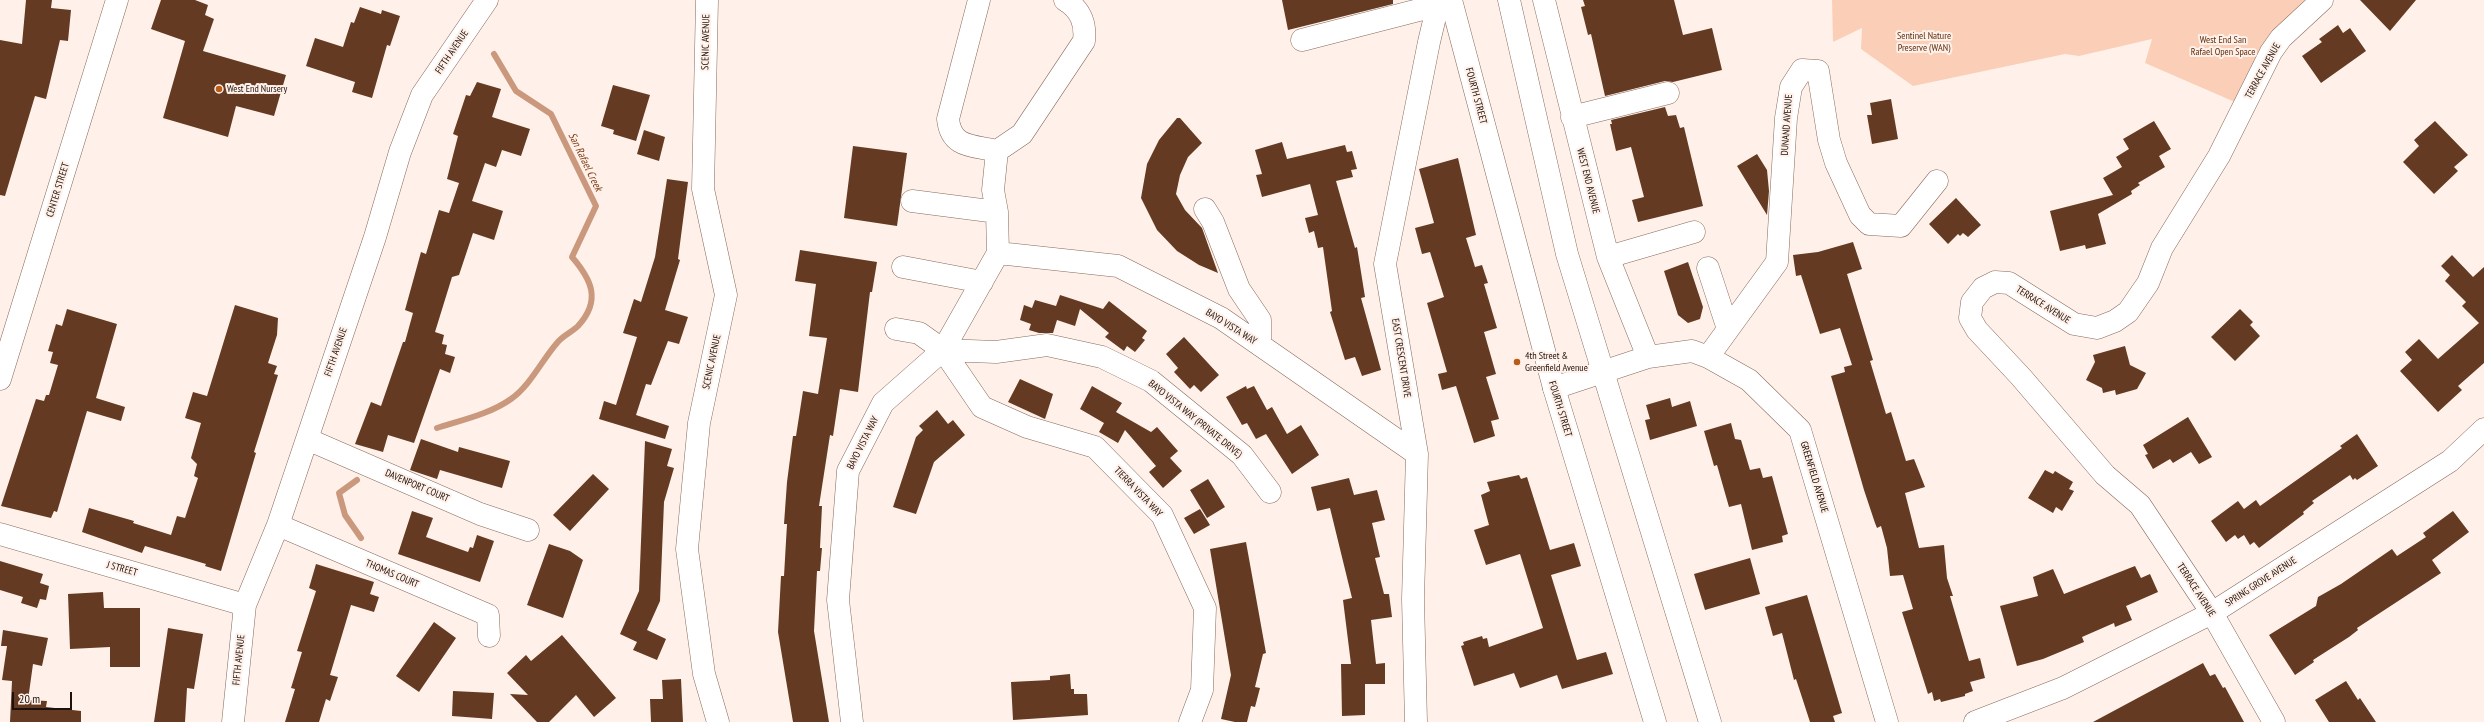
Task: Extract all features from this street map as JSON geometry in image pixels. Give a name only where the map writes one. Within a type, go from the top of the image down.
[{"type":"street","name":"CENTER STREET","points":[[0,379],[117,0]]},
{"type":"street","name":"FIFTH AVENUE","points":[[232,722],[245,605],[278,525],[377,230],[400,152],[422,95],[487,0]]},
{"type":"street","name":"SCENIC AVENUE","points":[[707,0],[703,189],[726,295],[699,423],[688,549],[704,674],[718,722]]},
{"type":"street","points":[[979,0],[948,119],[950,132],[960,142],[997,151],[1022,134],[1084,41],[1086,25],[1075,6],[1065,0]]},
{"type":"street","points":[[1508,0],[1567,254],[1710,722]]},
{"type":"street","name":"WEST END AVENUE","points":[[1544,0],[1608,257],[1648,357]]},
{"type":"street","name":"TERRACE AVENUE","points":[[2274,722],[2212,614],[2140,506],[2105,475],[2021,377],[1977,330],[1970,318],[1972,302],[1983,288],[1996,282],[2009,283],[2074,324],[2097,328],[2115,321],[2128,312],[2148,283],[2162,248],[2219,156],[2271,52],[2281,38],[2322,0]]},
{"type":"street","points":[[1302,40],[1443,2]]},
{"type":"street","name":"FOURTH STREET","points":[[1443,2],[1554,388],[1655,722]]},
{"type":"street","name":"EAST CRESCENT DRIVE","points":[[1416,722],[1413,599],[1417,454],[1385,264],[1429,42],[1443,2]]},
{"type":"street","name":"DUNAND AVENUE","points":[[1708,357],[1777,262],[1786,118],[1790,87],[1802,70],[1818,71],[1836,163],[1860,216],[1869,224],[1901,226],[1937,181]]},
{"type":"street","points":[[1572,117],[1668,93]]},
{"type":"street","name":"BAYO VISTA WAY","points":[[852,722],[838,600],[848,471],[883,403],[943,350],[998,253],[998,212],[993,190],[997,151]]},
{"type":"street","points":[[912,201],[998,212]]},
{"type":"street","points":[[1205,209],[1213,222],[1239,289],[1260,320],[1260,345]]},
{"type":"street","points":[[1608,257],[1694,232]]},
{"type":"street","name":"BAYO VISTA WAY","points":[[998,253],[1118,266],[1221,318],[1417,454]]},
{"type":"street","points":[[903,267],[982,282]]},
{"type":"street","points":[[1708,268],[1728,329]]},
{"type":"street","points":[[896,329],[918,333],[943,350]]},
{"type":"street","name":"BAYO VISTA WAY (PRIVATE DRIVE)","points":[[943,350],[996,352],[1047,346],[1102,357],[1152,381],[1242,455],[1270,492]]},
{"type":"street","name":"TIERRA VISTA WAY","points":[[943,350],[982,407],[1027,427],[1095,447],[1162,515],[1205,608],[1202,690],[1190,722]]},
{"type":"street","name":"GREENFIELD AVENUE","points":[[1554,388],[1648,357],[1692,352],[1708,357],[1749,380],[1800,430],[1887,722]]},
{"type":"street","name":"SPRING GROVE AVENUE","points":[[1975,722],[2062,688],[2212,614],[2450,461],[2484,429]]},
{"type":"street","name":"DAVENPORT COURT","points":[[307,439],[480,514],[528,530]]},
{"type":"street","name":"THOMAS COURT","points":[[278,525],[488,615],[489,636]]},
{"type":"street","name":"J STREET","points":[[0,534],[245,605]]},
{"type":"green space","name":"Sentinel Nature Preserve (WAN)","points":[[1832,0],[2321,0],[2244,106],[2145,63],[2152,39],[2079,56],[2065,54],[1913,86],[1861,49],[1862,28],[1833,42]]},
{"type":"building","points":[[26,0],[52,0],[51,8],[71,10],[68,41],[60,40],[46,99],[35,96],[5,196],[0,195],[0,40],[22,44]]},
{"type":"building","points":[[161,0],[195,0],[208,5],[205,15],[214,19],[203,51],[286,75],[274,116],[236,106],[228,137],[163,118],[185,41],[151,29]]},
{"type":"building","points":[[1282,0],[1393,0],[1393,4],[1288,30]]},
{"type":"building","points":[[1583,0],[1674,0],[1683,35],[1712,28],[1722,70],[1673,82],[1665,81],[1605,96],[1591,34],[1588,35],[1581,7],[1585,6]]},
{"type":"building","points":[[2360,0],[2416,0],[2390,31]]},
{"type":"building","points":[[360,7],[381,14],[382,10],[400,16],[390,46],[387,45],[372,98],[352,92],[355,82],[306,66],[315,38],[343,47],[351,22],[354,23]]},
{"type":"building","points":[[2338,25],[2343,33],[2350,28],[2366,51],[2321,83],[2302,56],[2322,42],[2319,39]]},
{"type":"building","points":[[477,82],[501,89],[492,117],[530,129],[521,156],[502,150],[496,167],[485,163],[472,201],[503,211],[494,240],[473,233],[459,275],[452,277],[435,332],[444,335],[442,344],[447,345],[445,354],[455,357],[450,373],[440,369],[414,443],[388,435],[383,452],[355,444],[371,402],[381,406],[403,342],[405,342],[413,313],[405,310],[421,252],[426,254],[439,210],[449,213],[459,183],[447,179],[458,136],[453,134],[466,95],[470,96]]},
{"type":"building","points":[[613,85],[650,95],[636,141],[613,134],[614,130],[601,126]]},
{"type":"building","points":[[1891,99],[1898,139],[1872,144],[1867,115],[1872,115],[1870,103]]},
{"type":"building","points":[[1665,107],[1668,116],[1676,115],[1680,128],[1684,127],[1703,206],[1638,222],[1632,200],[1644,197],[1631,147],[1616,151],[1610,124],[1612,124],[1611,120]]},
{"type":"building","points":[[1177,118],[1180,118],[1202,143],[1188,157],[1180,175],[1176,194],[1185,210],[1202,228],[1218,273],[1199,265],[1177,251],[1157,230],[1141,198],[1147,164],[1159,140]]},
{"type":"building","points":[[2154,121],[2171,149],[2159,156],[2165,167],[2138,183],[2140,185],[2131,191],[2132,194],[2098,214],[2106,244],[2086,249],[2085,245],[2060,251],[2050,211],[2113,195],[2103,178],[2122,167],[2116,157],[2129,149],[2123,139]]},
{"type":"building","points":[[2435,121],[2468,155],[2454,167],[2458,171],[2434,194],[2403,162],[2419,146],[2414,140]]},
{"type":"building","points":[[644,130],[665,137],[659,161],[637,154]]},
{"type":"building","points":[[1282,142],[1287,159],[1345,145],[1347,152],[1352,151],[1357,169],[1351,170],[1353,177],[1336,181],[1355,248],[1357,247],[1365,297],[1361,298],[1381,370],[1362,376],[1355,357],[1345,360],[1330,312],[1332,311],[1323,247],[1318,248],[1314,231],[1309,233],[1305,218],[1318,215],[1310,184],[1262,197],[1256,175],[1262,174],[1255,150]]},
{"type":"building","points":[[853,146],[907,153],[897,226],[844,218]]},
{"type":"building","points":[[1757,154],[1767,170],[1769,191],[1767,215],[1737,166]]},
{"type":"building","points":[[1458,158],[1476,235],[1466,238],[1475,267],[1482,265],[1488,283],[1484,284],[1497,328],[1484,332],[1496,374],[1486,377],[1499,419],[1491,421],[1495,436],[1474,443],[1456,386],[1442,390],[1438,374],[1447,372],[1427,303],[1444,297],[1430,252],[1422,254],[1415,228],[1434,223],[1419,169]]},
{"type":"building","points":[[667,179],[688,182],[678,259],[680,260],[665,310],[688,317],[679,344],[668,341],[651,385],[646,384],[636,415],[669,426],[665,439],[599,419],[604,401],[616,405],[637,337],[623,333],[634,299],[641,302],[655,257]]},
{"type":"building","points":[[1956,198],[1981,225],[1968,237],[1963,233],[1960,236],[1958,234],[1948,244],[1929,224]]},
{"type":"building","points":[[1853,242],[1862,269],[1847,274],[1873,360],[1870,361],[1886,414],[1891,412],[1906,461],[1914,459],[1925,487],[1905,493],[1919,548],[1944,545],[1947,578],[1953,596],[1950,596],[1969,661],[1980,658],[1985,678],[1970,682],[1973,691],[1965,694],[1965,696],[1941,702],[1940,699],[1934,701],[1932,692],[1928,694],[1902,612],[1913,609],[1903,575],[1890,576],[1887,548],[1881,526],[1877,528],[1864,490],[1831,376],[1845,372],[1844,367],[1852,365],[1840,328],[1820,334],[1801,275],[1796,276],[1793,255],[1818,252]]},
{"type":"building","points":[[800,250],[877,262],[872,292],[870,292],[858,392],[840,389],[833,436],[830,435],[819,506],[822,506],[820,548],[822,548],[820,571],[817,571],[814,631],[829,722],[793,722],[778,632],[781,576],[784,576],[787,524],[784,524],[787,482],[793,436],[796,436],[803,391],[818,394],[827,338],[809,336],[816,284],[795,281]]},
{"type":"building","points":[[2452,255],[2473,277],[2484,267],[2484,363],[2458,386],[2462,390],[2438,412],[2400,371],[2412,360],[2405,352],[2419,339],[2438,359],[2479,323],[2462,306],[2466,302],[2445,281],[2450,275],[2441,266]]},
{"type":"building","points":[[1688,262],[1703,307],[1700,319],[1688,323],[1678,315],[1664,271]]},
{"type":"building","points":[[1060,295],[1103,309],[1109,301],[1147,331],[1142,338],[1145,340],[1135,352],[1127,346],[1124,351],[1105,337],[1109,333],[1080,309],[1075,326],[1057,320],[1053,333],[1039,333],[1029,330],[1031,324],[1020,320],[1024,305],[1032,308],[1035,300],[1056,306]]},
{"type":"building","points":[[235,305],[278,318],[277,335],[268,363],[277,366],[274,374],[278,375],[254,452],[256,453],[221,571],[205,566],[206,564],[145,546],[142,553],[82,532],[89,508],[134,521],[133,523],[171,535],[177,516],[185,518],[198,478],[194,476],[197,464],[191,458],[201,423],[185,418],[193,392],[207,396]]},
{"type":"building","points":[[67,309],[117,324],[96,398],[125,407],[121,421],[87,411],[57,512],[54,511],[51,518],[1,506],[36,399],[44,401],[46,395],[49,395],[58,365],[50,363],[53,352],[48,351],[56,324],[62,326]]},
{"type":"building","points":[[2240,309],[2253,322],[2250,325],[2260,336],[2235,361],[2211,337]]},
{"type":"building","points":[[1184,337],[1219,375],[1201,392],[1194,385],[1190,389],[1174,372],[1178,368],[1166,354]]},
{"type":"building","points":[[2125,346],[2130,365],[2146,373],[2137,389],[2116,395],[2115,390],[2103,393],[2102,388],[2086,380],[2095,362],[2093,355]]},
{"type":"building","points":[[1020,379],[1053,394],[1045,419],[1008,402]]},
{"type":"building","points":[[1092,386],[1122,403],[1116,412],[1151,432],[1157,427],[1178,451],[1170,458],[1182,471],[1163,488],[1149,472],[1156,466],[1125,430],[1118,443],[1099,432],[1104,423],[1080,409]]},
{"type":"building","points":[[1246,386],[1247,389],[1254,386],[1267,410],[1272,407],[1287,434],[1301,425],[1319,455],[1292,474],[1266,434],[1256,439],[1247,423],[1242,425],[1226,397]]},
{"type":"building","points":[[1670,398],[1672,407],[1690,401],[1697,426],[1650,440],[1645,420],[1650,419],[1646,405]]},
{"type":"building","points":[[937,410],[948,424],[953,420],[965,435],[934,462],[916,514],[893,507],[916,437],[923,430],[919,426]]},
{"type":"building","points":[[2188,417],[2212,457],[2199,464],[2191,452],[2173,463],[2170,459],[2153,469],[2145,455],[2148,454],[2143,445]]},
{"type":"building","points":[[1731,423],[1735,439],[1741,440],[1750,470],[1760,468],[1763,478],[1772,476],[1788,534],[1782,536],[1783,542],[1752,550],[1741,504],[1729,507],[1717,465],[1714,466],[1704,431]]},
{"type":"building","points":[[2357,434],[2378,466],[2357,480],[2355,478],[2353,480],[2350,475],[2312,501],[2314,503],[2303,512],[2304,514],[2259,548],[2254,542],[2250,545],[2244,535],[2238,539],[2235,535],[2226,542],[2211,521],[2238,501],[2244,509],[2256,500],[2260,506],[2342,448],[2340,446]]},
{"type":"building","points":[[421,439],[458,452],[459,447],[510,461],[502,488],[440,470],[437,479],[410,470]]},
{"type":"building","points":[[645,441],[672,449],[667,466],[674,468],[664,502],[660,601],[647,630],[666,639],[657,660],[633,650],[637,642],[620,634],[639,591]]},
{"type":"building","points":[[2045,470],[2053,474],[2055,471],[2073,482],[2069,489],[2074,491],[2062,511],[2056,507],[2053,513],[2028,498]]},
{"type":"building","points":[[593,474],[609,489],[570,531],[553,515]]},
{"type":"building","points":[[1519,475],[1521,479],[1527,477],[1550,550],[1574,543],[1581,566],[1551,575],[1577,660],[1606,652],[1613,674],[1562,689],[1557,675],[1520,688],[1514,673],[1474,686],[1461,646],[1464,645],[1463,642],[1482,636],[1483,639],[1487,638],[1489,647],[1543,628],[1520,554],[1486,565],[1474,530],[1489,525],[1481,495],[1490,491],[1487,482]]},
{"type":"building","points":[[1349,478],[1354,495],[1377,490],[1385,520],[1372,523],[1380,557],[1375,558],[1384,594],[1389,594],[1392,617],[1371,620],[1376,664],[1385,663],[1385,684],[1365,684],[1365,715],[1342,716],[1341,664],[1351,664],[1343,600],[1352,598],[1330,508],[1317,511],[1311,487]]},
{"type":"building","points":[[1208,479],[1225,507],[1207,518],[1190,490]]},
{"type":"building","points":[[1200,509],[1210,525],[1194,534],[1184,518]]},
{"type":"building","points":[[412,511],[433,518],[426,537],[468,552],[470,547],[473,548],[477,535],[494,541],[480,582],[398,554]]},
{"type":"building","points":[[2453,511],[2469,532],[2432,560],[2441,573],[2357,628],[2358,630],[2349,637],[2313,660],[2314,662],[2295,675],[2269,635],[2316,606],[2318,597],[2341,584],[2392,549],[2397,556],[2426,537],[2423,533]]},
{"type":"building","points":[[1246,542],[1266,653],[1263,654],[1255,687],[1260,688],[1255,707],[1251,706],[1247,722],[1235,722],[1221,719],[1231,675],[1210,549]]},
{"type":"building","points":[[549,544],[570,551],[583,560],[563,618],[527,605]]},
{"type":"building","points":[[1750,558],[1760,594],[1705,610],[1694,574]]},
{"type":"building","points":[[0,561],[43,574],[40,583],[49,586],[46,600],[40,599],[37,608],[21,603],[23,597],[0,590]]},
{"type":"building","points":[[316,564],[374,582],[370,594],[379,597],[374,612],[351,605],[330,675],[338,677],[330,701],[326,699],[319,722],[285,722],[295,689],[291,688],[302,652],[297,651],[316,591],[309,588]]},
{"type":"building","points":[[2135,566],[2141,578],[2150,574],[2158,592],[2126,606],[2132,620],[2115,627],[2114,623],[2082,637],[2084,642],[2043,659],[2017,666],[2000,606],[2038,596],[2033,577],[2053,569],[2064,594]]},
{"type":"building","points":[[103,592],[104,608],[140,608],[140,667],[110,667],[110,647],[70,649],[68,594]]},
{"type":"building","points":[[1807,595],[1842,713],[1833,716],[1835,722],[1810,722],[1796,679],[1794,680],[1782,633],[1773,636],[1765,607]]},
{"type":"building","points":[[434,622],[456,638],[419,692],[396,676]]},
{"type":"building","points":[[168,628],[203,634],[194,689],[187,688],[185,722],[154,722]]},
{"type":"building","points":[[3,630],[48,638],[42,666],[33,664],[28,700],[47,701],[46,707],[81,711],[81,722],[10,722],[12,681],[2,680],[7,646],[1,646]]},
{"type":"building","points":[[562,635],[616,698],[594,717],[576,695],[549,722],[537,722],[510,694],[528,695],[507,673],[526,655],[531,661]]},
{"type":"building","points":[[2203,663],[2210,676],[2215,674],[2223,688],[2225,687],[2244,722],[2093,722]]},
{"type":"building","points":[[1070,674],[1071,689],[1074,689],[1074,694],[1087,694],[1088,715],[1013,720],[1011,682],[1050,680],[1050,676]]},
{"type":"building","points":[[681,679],[683,722],[651,722],[650,699],[663,699],[662,680]]},
{"type":"building","points":[[2346,681],[2358,700],[2360,698],[2376,722],[2329,722],[2315,700]]},
{"type":"building","points":[[453,691],[494,693],[492,719],[452,716]]},
{"type":"waterway","name":"San Rafael Creek","points":[[437,428],[485,413],[518,394],[530,380],[551,350],[564,336],[578,326],[590,307],[592,299],[589,282],[579,265],[572,257],[596,206],[551,114],[516,91],[494,54]]},
{"type":"waterway","name":"San Rafael Creek","points":[[357,480],[339,493],[345,515],[361,538]]},
{"type":"place","name":"West End Nursery","points":[[219,89]]},
{"type":"place","name":"4th Street & Greenfield Avenue","points":[[1517,362]]},
{"type":"park label","name":"West End San Rafael Open Space","points":[[2223,46]]}]
